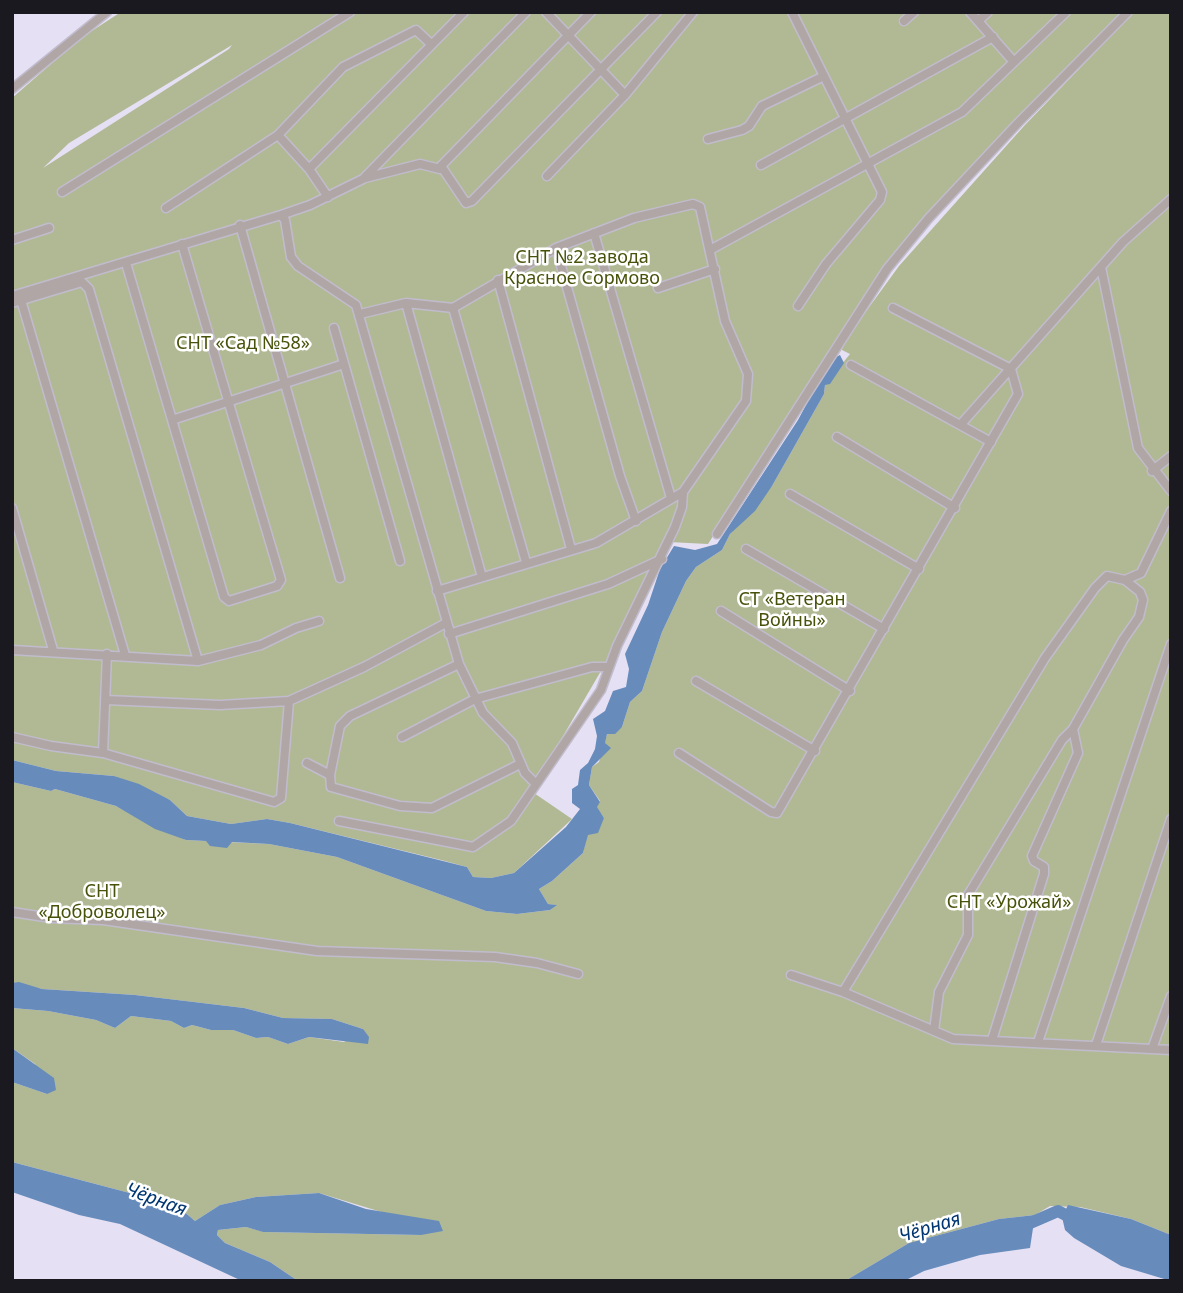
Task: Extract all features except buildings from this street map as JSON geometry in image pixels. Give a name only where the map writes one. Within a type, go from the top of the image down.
[{"type":"street","points":[[12,89],[107,12]]},
{"type":"street","points":[[62,192],[350,12]]},
{"type":"street","points":[[309,169],[464,12]]},
{"type":"street","points":[[363,179],[526,12]]},
{"type":"street","points":[[547,12],[625,94]]},
{"type":"street","points":[[440,169],[591,12]]},
{"type":"street","points":[[12,296],[126,263],[240,225],[281,215],[328,197],[363,179],[420,164],[440,169],[463,201],[469,203],[657,12]]},
{"type":"street","points":[[547,176],[625,94],[693,12]]},
{"type":"street","points":[[792,12],[882,192],[880,200],[825,264],[797,306]]},
{"type":"street","points":[[904,21],[914,12]]},
{"type":"street","points":[[970,12],[1014,62]]},
{"type":"street","points":[[978,21],[988,12]]},
{"type":"street","points":[[710,250],[868,166],[962,112],[1066,12]]},
{"type":"street","points":[[717,534],[887,269],[928,219],[1128,12]]},
{"type":"street","points":[[166,208],[278,135],[343,67],[415,30],[431,44]]},
{"type":"street","points":[[761,165],[993,37]]},
{"type":"street","points":[[708,139],[742,130],[749,126],[762,106],[824,76]]},
{"type":"street","points":[[278,135],[309,169],[328,197]]},
{"type":"street","points":[[962,423],[1101,267],[1171,198]]},
{"type":"street","points":[[360,314],[405,303],[453,308],[556,247],[634,218],[693,204],[700,207],[725,321],[748,374],[749,389],[736,416],[683,492],[596,543],[437,591]]},
{"type":"street","points":[[281,215],[285,220],[292,257],[298,266],[356,305],[459,664],[483,713],[512,743],[520,764],[535,783]]},
{"type":"street","points":[[240,225],[340,578]]},
{"type":"street","points":[[12,240],[49,228]]},
{"type":"street","points":[[594,233],[671,498]]},
{"type":"street","points":[[126,263],[223,597],[229,601],[276,586],[281,580],[182,244]]},
{"type":"street","points":[[556,247],[620,476],[636,521]]},
{"type":"street","points":[[1101,267],[1138,448],[1152,471],[1171,491]]},
{"type":"street","points":[[658,288],[715,269]]},
{"type":"street","points":[[498,281],[571,549]]},
{"type":"street","points":[[125,655],[17,302],[82,282],[89,289],[198,661]]},
{"type":"street","points":[[405,303],[482,577]]},
{"type":"street","points":[[453,308],[526,562]]},
{"type":"street","points":[[679,753],[777,813],[850,691],[1018,394],[1011,369],[893,308]]},
{"type":"street","points":[[334,328],[400,561]]},
{"type":"street","points":[[172,420],[344,365]]},
{"type":"street","points":[[850,365],[962,423],[991,442]]},
{"type":"street","points":[[837,437],[955,508]]},
{"type":"street","points":[[1152,471],[1171,456]]},
{"type":"street","points":[[339,821],[473,847],[511,821],[601,690],[608,667],[662,559],[682,507],[683,492]]},
{"type":"street","points":[[790,494],[919,569]]},
{"type":"street","points":[[12,508],[53,650]]},
{"type":"street","points":[[1125,580],[1141,573],[1171,511]]},
{"type":"street","points":[[746,549],[884,629]]},
{"type":"street","points":[[449,634],[608,584],[662,559]]},
{"type":"street","points":[[843,992],[1045,658],[1095,588],[1107,576],[1125,580],[1140,593],[1143,600],[1139,617],[1123,639],[1112,664],[1073,729],[1062,740],[968,895],[968,935],[939,992],[934,1031]]},
{"type":"street","points":[[720,611],[850,691]]},
{"type":"street","points":[[12,650],[53,650],[198,661],[261,645],[296,628],[319,621]]},
{"type":"street","points":[[106,700],[220,705],[289,701],[364,667],[446,623]]},
{"type":"street","points":[[1038,1042],[1171,644]]},
{"type":"street","points":[[103,753],[107,654]]},
{"type":"street","points":[[459,664],[350,716],[340,726],[330,775],[331,787],[415,809],[432,808],[520,764]]},
{"type":"street","points":[[402,737],[475,699],[592,667],[608,667]]},
{"type":"street","points":[[696,681],[815,751]]},
{"type":"street","points":[[12,737],[51,746],[103,753],[274,802],[281,798],[289,701]]},
{"type":"street","points":[[992,1040],[1045,874],[1044,867],[1034,861],[1032,856],[1078,752],[1073,729]]},
{"type":"street","points":[[307,763],[330,775]]},
{"type":"street","points":[[1096,1045],[1171,818]]},
{"type":"street","points":[[12,912],[51,918],[103,920],[317,951],[495,957],[579,974]]},
{"type":"street","points":[[791,975],[843,992],[953,1039],[1171,1050]]},
{"type":"street","points":[[1152,1049],[1171,996]]},
{"type":"green space","name":"СНТ №2 завода Красное Сормово","points":[[121,12],[1124,12],[986,150],[891,259],[708,544],[669,542],[612,652],[531,791],[572,819],[514,873],[491,878],[473,877],[467,867],[290,823],[267,819],[231,824],[187,816],[170,800],[114,776],[56,771],[12,760],[12,98],[81,38]],"holes":[[[232,45],[43,168],[69,143]]]},
{"type":"green space","points":[[1134,12],[1171,12],[1171,1235],[1131,1219],[1080,1207],[1050,1206],[1035,1215],[999,1219],[909,1243],[845,1281],[298,1281],[270,1262],[225,1243],[217,1235],[218,1230],[246,1227],[264,1232],[421,1235],[388,1214],[319,1193],[256,1197],[220,1205],[195,1221],[181,1209],[160,1201],[12,1162],[12,1082],[47,1094],[35,1064],[12,1048],[12,1008],[48,1011],[96,1020],[115,1028],[131,1016],[171,1021],[184,1028],[192,1025],[211,1030],[233,1030],[288,1044],[309,1037],[344,1042],[363,1029],[332,1019],[283,1018],[244,1008],[135,995],[42,989],[12,983],[12,782],[51,791],[55,789],[116,806],[186,840],[269,844],[337,857],[486,911],[517,914],[550,910],[556,905],[548,904],[539,889],[583,853],[587,835],[604,818],[596,807],[600,801],[589,785],[592,767],[599,762],[607,734],[622,727],[630,702],[642,691],[662,632],[686,581],[696,567],[722,550],[730,534],[772,486],[824,394],[825,385],[850,354],[842,350],[843,343],[899,266],[1024,126]]},
{"type":"water","points":[[840,355],[844,363],[830,384],[825,385],[824,394],[755,511],[730,534],[722,550],[696,567],[686,581],[662,632],[642,691],[630,702],[622,727],[615,734],[607,734],[605,743],[611,748],[592,767],[589,785],[600,802],[597,807],[604,818],[598,833],[588,835],[583,853],[539,889],[548,904],[557,905],[550,910],[517,914],[486,911],[337,857],[269,844],[232,842],[227,848],[210,846],[206,841],[186,840],[155,829],[116,806],[55,789],[51,791],[12,782],[12,760],[56,771],[114,776],[139,784],[170,800],[187,816],[231,824],[267,819],[290,823],[467,867],[473,877],[491,878],[514,873],[566,827],[580,809],[572,803],[572,789],[578,785],[580,770],[588,763],[595,749],[597,736],[593,719],[605,711],[613,691],[626,687],[629,669],[625,654],[648,605],[660,569],[674,546],[695,550],[717,544],[798,420],[830,360]]},
{"type":"water","points":[[19,982],[42,989],[135,995],[244,1008],[283,1018],[332,1019],[363,1029],[369,1037],[368,1044],[309,1037],[288,1044],[233,1030],[211,1030],[192,1025],[184,1028],[171,1021],[131,1016],[115,1028],[96,1020],[48,1011],[12,1008],[12,983]]},
{"type":"water","points":[[12,1048],[54,1078],[56,1090],[47,1094],[12,1082]]},
{"type":"water","points":[[12,1162],[160,1201],[181,1209],[195,1221],[220,1205],[256,1197],[319,1193],[366,1209],[439,1221],[443,1231],[421,1235],[263,1232],[246,1227],[218,1230],[217,1235],[225,1243],[270,1262],[298,1281],[242,1281],[120,1224],[79,1215],[12,1192]]},
{"type":"water","points":[[1068,1205],[1131,1219],[1171,1235],[1171,1281],[1121,1266],[1074,1238],[1065,1230],[1062,1217]]},
{"type":"water","points":[[1035,1215],[1030,1248],[980,1255],[924,1271],[904,1281],[845,1281],[909,1243],[999,1219]]},
{"type":"waterway","name":"Чёрная","points":[[1021,1227],[1058,1211],[1077,1221]]},
{"type":"park label","name":"СНТ «Сад №58»","points":[[243,344]]},
{"type":"park label","name":"СТ «Ветеран Войны»","points":[[792,610]]},
{"type":"park label","name":"СНТ «Доброволец»","points":[[102,902]]},
{"type":"park label","name":"СНТ «Урожай»","points":[[1009,903]]}]
